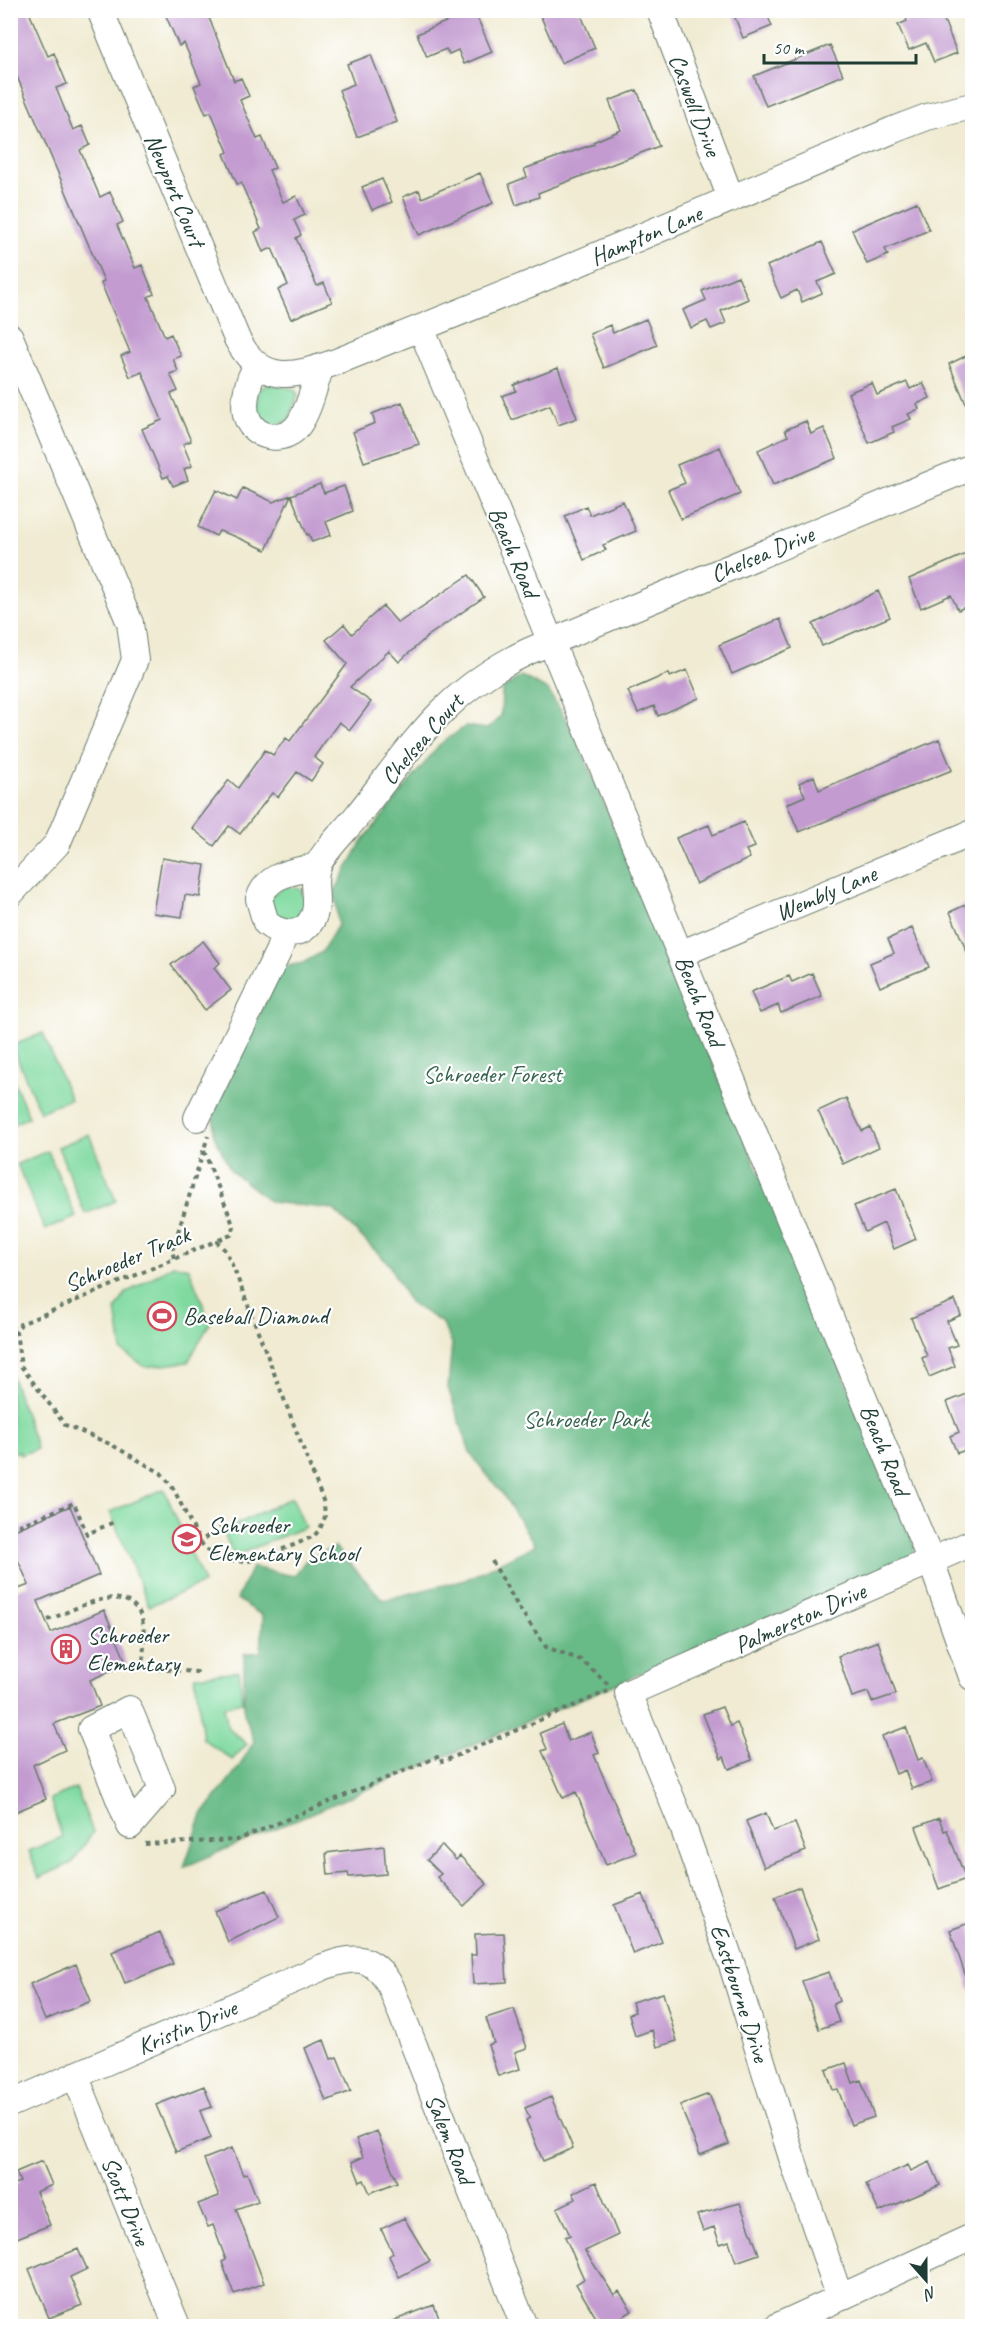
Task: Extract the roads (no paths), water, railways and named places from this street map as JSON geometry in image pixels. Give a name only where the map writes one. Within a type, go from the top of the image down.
[{"type":"street","name":"Newport Court","points":[[100,10],[237,339],[245,354],[257,366]]},
{"type":"street","name":"Caswell Drive","points":[[660,10],[731,200]]},
{"type":"street","name":"Hampton Lane","points":[[257,366],[293,375],[321,367],[731,200],[893,130],[927,117],[972,106]]},
{"type":"street","name":"Beach Road","points":[[421,328],[931,1561],[972,1677]]},
{"type":"street","points":[[10,337],[130,623],[135,660],[57,844],[10,894]]},
{"type":"street","points":[[257,366],[249,385],[246,412],[252,426],[265,435],[280,437],[298,425],[321,367]]},
{"type":"street","name":"Chelsea Drive","points":[[551,642],[972,467]]},
{"type":"street","name":"Chelsea Court","points":[[318,866],[425,729],[452,700],[487,673],[551,642]]},
{"type":"street","name":"Wembly Lane","points":[[680,954],[972,832]]},
{"type":"street","points":[[318,866],[317,909],[313,919],[305,928],[285,933],[266,923],[259,908],[261,892],[276,877],[318,866]]},
{"type":"street","points":[[201,1111],[285,933]]},
{"type":"street","name":"Palmerston Drive","points":[[628,1693],[972,1543]]},
{"type":"street","name":"Eastbourne Drive","points":[[628,1693],[689,1843],[840,2298]]},
{"type":"street","name":"Kristin Drive","points":[[10,2104],[323,1967],[341,1960],[365,1960]]},
{"type":"street","name":"Salem Road","points":[[365,1960],[380,1970],[391,1987],[524,2326]]},
{"type":"street","name":"Scott Drive","points":[[75,2075],[177,2326]]},
{"type":"street","points":[[778,2326],[972,2237]]},
{"type":"place","name":"Baseball Diamond","points":[[162,1316]]},
{"type":"place","name":"Schroeder Elementary School","points":[[187,1539]]},
{"type":"place","name":"Schroeder Elementary","points":[[66,1649]]},
{"type":"park label","name":"Schroeder Forest","points":[[492,1074]]},
{"type":"park label","name":"Schroeder Park","points":[[586,1419]]}]
